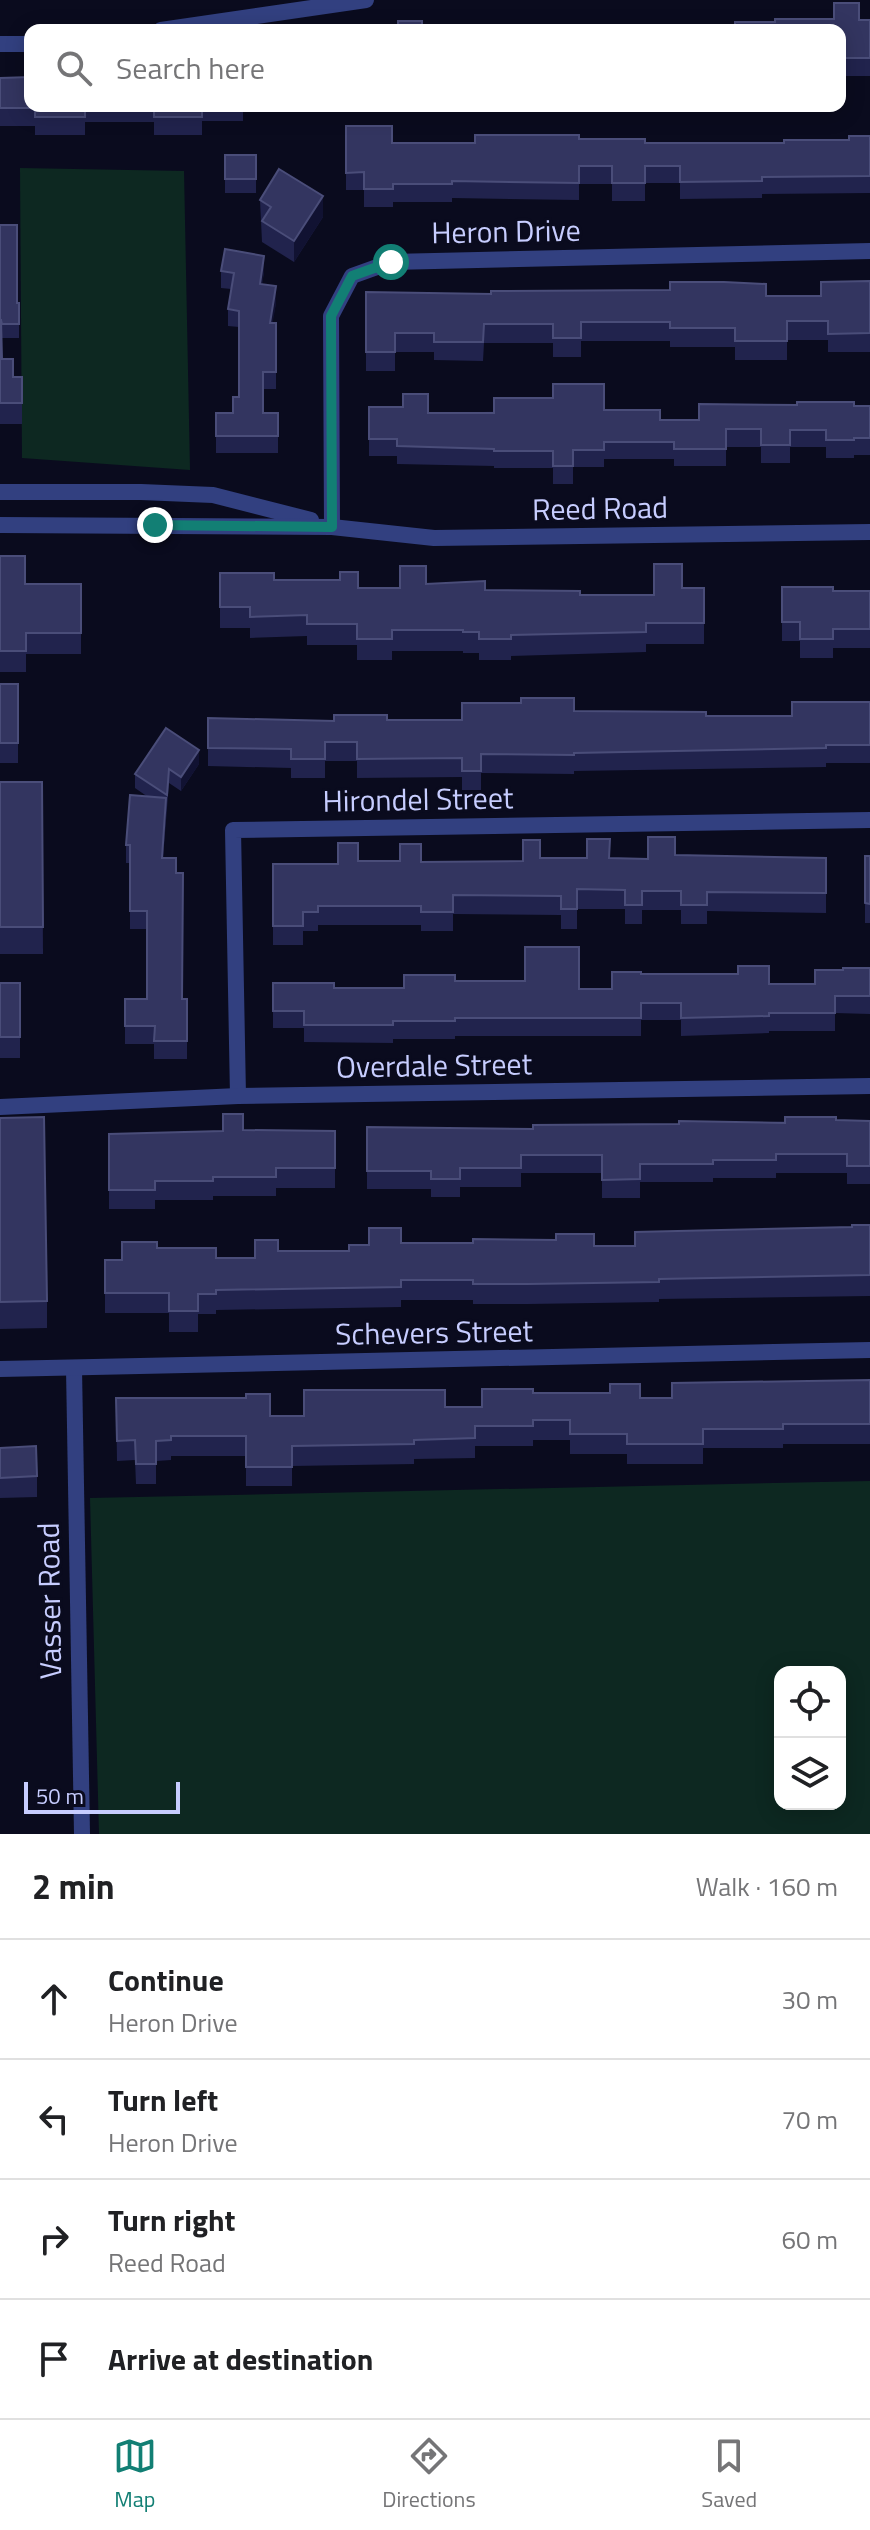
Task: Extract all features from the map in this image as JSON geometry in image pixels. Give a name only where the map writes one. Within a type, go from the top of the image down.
[{"type":"street","points":[[202,24],[366,0]]},
{"type":"street","points":[[0,44],[24,44]]},
{"type":"street","name":"Heron Drive","points":[[332,527],[331,316],[352,276],[391,262],[870,251]]},
{"type":"street","name":"Reed Road","points":[[0,492],[213,495],[276,509],[332,527]]},
{"type":"street","name":"Reed Road","points":[[0,525],[332,527],[434,538],[870,532]]},
{"type":"street","name":"Hirondel Street","points":[[238,1096],[233,830],[870,820]]},
{"type":"street","name":"Overdale Street","points":[[0,1107],[238,1096],[870,1086]]},
{"type":"street","name":"Schevers Street","points":[[0,1369],[870,1350]]},
{"type":"street","name":"Vasser Road","points":[[74,1368],[82,1834]]},
{"type":"green space","points":[[20,168],[184,171],[190,470],[22,458]]},
{"type":"green space","points":[[870,1481],[870,1834],[99,1834],[90,1498]]},
{"type":"building","points":[[834,3],[859,3],[859,20],[870,20],[870,58],[846,58],[846,24],[735,24],[775,22],[775,19],[834,19]]},
{"type":"building","points":[[398,21],[422,21],[422,24],[398,24]]},
{"type":"building","points":[[24,77],[24,108],[0,108],[0,78]]},
{"type":"building","points":[[35,112],[85,112],[85,117],[35,117]]},
{"type":"building","points":[[154,112],[202,112],[202,117],[154,117]]},
{"type":"building","points":[[346,126],[392,126],[392,143],[475,143],[475,135],[579,135],[579,139],[645,139],[645,143],[784,143],[784,140],[849,140],[849,136],[870,136],[870,176],[762,177],[762,181],[680,182],[680,166],[645,166],[645,183],[612,183],[612,166],[579,166],[579,183],[452,181],[452,184],[393,184],[393,189],[364,189],[364,172],[346,173]]},
{"type":"building","points":[[225,155],[256,155],[256,179],[225,179]]},
{"type":"building","points":[[279,169],[323,196],[294,241],[262,221],[271,207],[260,200]]},
{"type":"building","points":[[0,225],[17,225],[19,324],[2,324],[0,320]]},
{"type":"building","points":[[225,249],[264,256],[260,284],[276,286],[270,323],[276,323],[276,372],[263,372],[263,413],[278,413],[278,436],[216,436],[216,413],[233,413],[233,397],[239,397],[239,311],[228,309],[234,273],[221,271]]},
{"type":"building","points":[[870,281],[870,333],[828,334],[828,321],[787,321],[787,341],[735,341],[735,328],[670,328],[670,322],[581,322],[581,338],[553,338],[553,324],[484,324],[483,342],[434,342],[434,333],[395,333],[395,352],[366,352],[366,292],[491,294],[491,291],[670,290],[670,282],[724,282],[766,284],[766,296],[821,296],[821,282]]},
{"type":"building","points":[[0,320],[2,359],[13,359],[13,377],[22,377],[22,403],[0,403]]},
{"type":"building","points":[[553,384],[604,384],[604,410],[660,410],[660,420],[699,420],[699,404],[854,402],[854,406],[870,406],[870,438],[826,440],[826,430],[790,430],[790,445],[761,445],[761,429],[726,429],[726,449],[674,449],[674,442],[604,442],[604,450],[573,450],[573,466],[553,466],[553,451],[397,446],[397,439],[369,439],[369,407],[403,407],[403,394],[428,394],[428,413],[494,413],[494,398],[553,398]]},
{"type":"building","points":[[0,556],[25,556],[25,584],[81,584],[81,633],[26,633],[26,651],[0,651]]},
{"type":"building","points":[[654,564],[682,564],[682,588],[704,588],[704,623],[646,623],[646,632],[511,635],[511,639],[479,639],[479,632],[463,630],[392,630],[392,639],[357,639],[357,624],[307,624],[307,615],[250,617],[250,607],[220,607],[220,573],[274,573],[274,580],[340,580],[340,572],[358,572],[358,588],[400,588],[400,566],[426,566],[426,584],[485,581],[485,590],[654,595]]},
{"type":"building","points":[[782,587],[870,591],[870,629],[833,629],[833,639],[800,639],[800,622],[782,622]]},
{"type":"building","points":[[0,684],[18,684],[18,743],[0,743]]},
{"type":"building","points":[[521,698],[574,698],[574,711],[706,712],[706,716],[792,716],[792,702],[870,702],[870,745],[574,755],[481,754],[481,771],[462,771],[462,758],[357,759],[357,742],[325,742],[325,759],[291,759],[291,749],[208,748],[208,718],[334,721],[334,715],[387,715],[387,720],[462,720],[462,703],[521,703]]},
{"type":"building","points":[[166,728],[199,750],[181,777],[169,769],[167,795],[135,774]]},
{"type":"building","points":[[0,782],[42,782],[43,927],[0,927]]},
{"type":"building","points":[[130,795],[166,798],[162,858],[176,858],[176,873],[183,873],[182,999],[187,999],[187,1041],[154,1041],[155,1026],[125,1026],[125,999],[147,999],[147,911],[130,911],[130,845],[126,845]]},
{"type":"building","points":[[648,837],[675,837],[675,855],[826,858],[826,893],[707,892],[707,905],[681,905],[681,891],[642,891],[642,905],[625,905],[625,890],[577,889],[577,909],[561,909],[561,896],[453,895],[453,912],[421,912],[421,906],[318,906],[318,912],[303,912],[303,926],[273,926],[273,864],[338,864],[338,843],[358,843],[358,861],[400,861],[400,844],[421,844],[421,862],[523,861],[523,840],[540,840],[540,858],[587,858],[587,839],[610,839],[609,858],[648,859]]},
{"type":"building","points":[[865,856],[870,856],[870,904],[865,903]]},
{"type":"building","points":[[525,947],[579,947],[579,989],[612,989],[612,972],[738,974],[738,966],[769,966],[769,984],[815,984],[815,970],[870,968],[870,996],[835,996],[835,1013],[769,1013],[769,1016],[681,1018],[681,1003],[641,1003],[641,1018],[455,1018],[455,1021],[393,1021],[393,1025],[304,1025],[304,1011],[273,1011],[273,983],[334,983],[334,988],[404,988],[404,975],[455,975],[455,981],[525,981]]},
{"type":"building","points":[[0,983],[20,983],[20,1037],[0,1037]]},
{"type":"building","points":[[223,1114],[243,1114],[243,1130],[335,1131],[335,1168],[276,1168],[276,1177],[155,1181],[155,1190],[109,1190],[109,1134],[223,1131]]},
{"type":"building","points":[[44,1117],[47,1301],[0,1302],[0,1118]]},
{"type":"building","points":[[785,1117],[870,1121],[870,1166],[847,1166],[847,1154],[776,1154],[776,1160],[640,1164],[640,1179],[602,1180],[602,1155],[521,1155],[521,1168],[460,1168],[460,1179],[431,1179],[431,1171],[367,1171],[367,1127],[533,1129],[533,1125],[679,1124],[679,1121],[785,1123]]},
{"type":"building","points":[[870,1225],[870,1275],[528,1284],[401,1280],[401,1287],[216,1290],[216,1294],[198,1294],[198,1311],[169,1311],[169,1293],[105,1293],[105,1260],[122,1260],[122,1242],[157,1242],[157,1248],[216,1248],[216,1258],[255,1258],[255,1240],[278,1240],[278,1251],[349,1251],[349,1245],[369,1245],[369,1228],[401,1228],[401,1243],[473,1243],[473,1239],[556,1240],[556,1234],[594,1234],[594,1246],[635,1246],[635,1232]]},
{"type":"building","points":[[870,1380],[870,1424],[783,1424],[783,1429],[703,1429],[703,1444],[627,1444],[627,1434],[570,1434],[570,1420],[533,1420],[533,1426],[475,1426],[475,1438],[414,1440],[414,1444],[292,1446],[292,1467],[246,1467],[246,1436],[171,1436],[171,1440],[156,1441],[156,1464],[136,1464],[135,1440],[117,1441],[116,1398],[246,1398],[246,1394],[270,1394],[270,1416],[304,1416],[304,1390],[445,1390],[445,1407],[482,1407],[482,1389],[533,1389],[533,1393],[610,1393],[610,1384],[640,1384],[640,1398],[672,1398],[672,1383]]},
{"type":"building","points":[[36,1446],[37,1476],[0,1478],[0,1448]]},
{"type":"route","points":[[155,525],[332,527],[331,316],[352,276],[391,262]]}]
